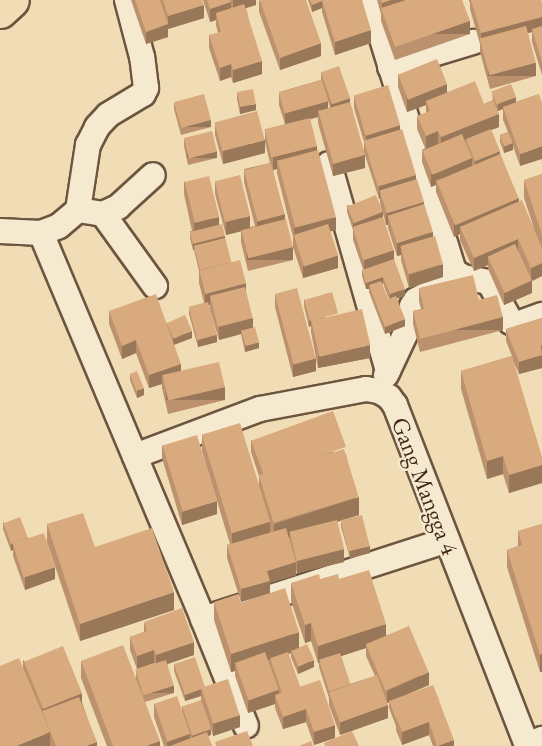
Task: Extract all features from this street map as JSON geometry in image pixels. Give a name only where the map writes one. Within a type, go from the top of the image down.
[{"type":"highway","points":[[0,11],[12,0]]},
{"type":"main road","points":[[535,746],[542,743]]},
{"type":"street","points":[[0,231],[41,233],[59,226],[78,210],[88,145],[96,127],[108,116],[139,99],[146,88],[142,57],[127,0]]},
{"type":"street","points":[[370,0],[449,261],[454,271],[463,277],[489,282],[511,322],[517,324],[542,315]]},
{"type":"street","points":[[390,67],[473,42]]},
{"type":"street","points":[[329,164],[383,381]]},
{"type":"street","points":[[78,210],[103,214],[118,207],[153,175]]},
{"type":"street","points":[[103,214],[155,286]]},
{"type":"street","points":[[41,233],[246,726]]},
{"type":"street","points":[[383,381],[409,326],[412,306],[416,300],[463,277]]},
{"type":"street","name":"Gang Mangga 4","points":[[135,456],[260,409],[366,389],[383,381],[395,405],[445,541],[527,746]]},
{"type":"street","points":[[203,619],[445,541]]},
{"type":"building","points":[[135,0],[160,0],[168,24],[146,32]]},
{"type":"building","points":[[163,0],[202,0],[204,5],[168,16]]},
{"type":"building","points":[[207,0],[230,0],[231,2],[210,9]]},
{"type":"building","points":[[260,0],[306,0],[321,43],[280,58]]},
{"type":"building","points":[[310,0],[322,0],[322,1],[312,5]]},
{"type":"building","points":[[322,0],[362,0],[371,30],[335,42]]},
{"type":"building","points":[[406,0],[462,0],[470,21],[395,47],[381,8]]},
{"type":"building","points":[[471,0],[541,0],[542,17],[481,33]]},
{"type":"building","points":[[244,4],[262,61],[233,70],[231,64],[220,68],[209,35],[221,32],[216,13]]},
{"type":"building","points":[[526,26],[536,63],[489,75],[480,38]]},
{"type":"building","points":[[542,26],[542,62],[532,29]]},
{"type":"building","points":[[437,59],[447,84],[408,100],[398,75]]},
{"type":"building","points":[[339,66],[350,98],[332,104],[321,72]]},
{"type":"building","points":[[322,80],[328,101],[285,114],[279,92]]},
{"type":"building","points":[[475,81],[484,104],[493,100],[499,114],[441,137],[438,131],[426,136],[417,116],[430,111],[426,101]]},
{"type":"building","points":[[511,84],[516,97],[496,105],[491,92]]},
{"type":"building","points":[[388,85],[400,125],[366,136],[354,96]]},
{"type":"building","points":[[253,89],[256,104],[240,107],[237,92]]},
{"type":"building","points":[[204,94],[211,120],[181,128],[174,102]]},
{"type":"building","points":[[539,94],[542,103],[542,146],[520,154],[503,107]]},
{"type":"building","points":[[350,102],[365,155],[333,164],[318,111]]},
{"type":"building","points":[[257,111],[265,140],[222,151],[214,122]]},
{"type":"building","points":[[310,118],[317,146],[271,158],[264,129]]},
{"type":"building","points":[[402,129],[416,175],[378,187],[364,141]]},
{"type":"building","points":[[491,129],[500,151],[475,161],[466,139]]},
{"type":"building","points":[[212,131],[217,151],[189,158],[184,138]]},
{"type":"building","points":[[508,132],[513,143],[505,147],[500,136]]},
{"type":"building","points":[[462,134],[472,158],[433,175],[422,151]]},
{"type":"building","points":[[318,150],[336,217],[295,228],[277,161]]},
{"type":"building","points":[[500,154],[519,198],[455,225],[436,181]]},
{"type":"building","points":[[271,163],[285,214],[258,221],[244,170]]},
{"type":"building","points":[[542,174],[542,235],[524,180]]},
{"type":"building","points":[[240,175],[250,216],[225,222],[215,181]]},
{"type":"building","points":[[209,176],[219,217],[195,223],[185,182]]},
{"type":"building","points":[[417,179],[424,202],[387,213],[380,190]]},
{"type":"building","points":[[376,195],[383,212],[354,223],[347,207]]},
{"type":"building","points":[[522,200],[542,248],[542,263],[531,268],[518,239],[474,258],[460,227]]},
{"type":"building","points":[[424,204],[433,232],[397,243],[388,216]]},
{"type":"building","points":[[383,217],[394,250],[363,260],[353,227]]},
{"type":"building","points":[[286,219],[293,247],[248,258],[241,230]]},
{"type":"building","points":[[222,224],[225,236],[193,244],[190,232]]},
{"type":"building","points":[[328,224],[338,255],[304,267],[294,235]]},
{"type":"building","points":[[435,236],[443,264],[408,274],[400,246]]},
{"type":"building","points":[[225,238],[231,262],[200,270],[194,246]]},
{"type":"building","points":[[515,244],[532,280],[505,293],[488,257]]},
{"type":"building","points":[[394,259],[405,289],[390,294],[383,277],[366,283],[362,270]]},
{"type":"building","points":[[240,260],[246,283],[206,294],[199,271]]},
{"type":"building","points":[[473,275],[479,300],[497,295],[503,317],[420,339],[413,311],[424,309],[419,288]]},
{"type":"building","points":[[381,281],[388,299],[396,296],[405,319],[385,327],[369,285]]},
{"type":"building","points":[[245,287],[253,318],[218,327],[210,296]]},
{"type":"building","points":[[297,288],[316,359],[294,364],[275,294]]},
{"type":"building","points":[[332,292],[338,313],[310,321],[304,300]]},
{"type":"building","points":[[156,294],[181,364],[149,375],[136,340],[122,346],[109,311]]},
{"type":"building","points":[[208,302],[217,335],[197,340],[189,307]]},
{"type":"building","points":[[362,309],[370,345],[320,357],[311,321]]},
{"type":"building","points":[[185,315],[192,331],[174,339],[167,323]]},
{"type":"building","points":[[542,318],[542,355],[519,362],[506,329]]},
{"type":"building","points":[[255,327],[259,342],[246,346],[241,331]]},
{"type":"building","points":[[512,356],[542,458],[542,465],[509,475],[503,456],[487,461],[461,371]]},
{"type":"building","points":[[219,362],[225,387],[168,400],[162,375]]},
{"type":"building","points":[[137,371],[144,388],[136,391],[130,374]]},
{"type":"building","points":[[333,411],[346,447],[264,476],[251,441]]},
{"type":"building","points":[[240,423],[270,521],[232,533],[202,435]]},
{"type":"building","points":[[197,435],[217,501],[183,512],[163,446]]},
{"type":"building","points":[[344,449],[359,497],[274,523],[259,475]]},
{"type":"building","points":[[83,513],[95,547],[152,528],[174,592],[80,624],[47,524]]},
{"type":"building","points":[[362,515],[370,546],[348,551],[341,520]]},
{"type":"building","points":[[20,517],[28,538],[11,544],[3,523]]},
{"type":"building","points":[[337,520],[344,549],[297,561],[289,532]]},
{"type":"building","points":[[542,524],[542,654],[540,655],[507,550],[522,545],[518,531]]},
{"type":"building","points":[[286,528],[296,562],[267,571],[270,581],[241,589],[227,545]]},
{"type":"building","points":[[44,533],[55,567],[24,577],[13,543]]},
{"type":"building","points":[[369,570],[386,624],[318,646],[311,623],[305,625],[291,583],[319,574],[320,579],[338,574],[339,579]]},
{"type":"building","points":[[285,588],[299,632],[231,654],[214,602],[238,594],[241,603]]},
{"type":"building","points":[[182,608],[194,642],[156,655],[154,650],[137,656],[130,637],[147,631],[144,622]]},
{"type":"building","points":[[409,626],[429,672],[385,690],[366,644]]},
{"type":"building","points":[[307,644],[314,660],[298,666],[291,651]]},
{"type":"building","points":[[123,645],[160,741],[146,746],[113,746],[81,661]]},
{"type":"building","points":[[63,646],[82,693],[43,709],[24,662]]},
{"type":"building","points":[[265,652],[279,690],[249,701],[235,663]]},
{"type":"building","points":[[288,652],[300,687],[282,693],[270,658]]},
{"type":"building","points":[[340,653],[350,684],[329,691],[319,660]]},
{"type":"building","points":[[195,657],[205,687],[185,695],[174,664]]},
{"type":"building","points":[[19,658],[50,732],[16,746],[0,746],[0,666]]},
{"type":"building","points":[[166,660],[174,686],[143,695],[135,669]]},
{"type":"building","points":[[377,675],[388,705],[340,723],[329,692]]},
{"type":"building","points":[[228,679],[240,715],[213,724],[201,688]]},
{"type":"building","points":[[320,680],[335,725],[314,732],[306,709],[283,717],[275,695]]},
{"type":"building","points":[[433,685],[440,702],[396,717],[396,719],[389,701]]},
{"type":"building","points":[[177,696],[190,734],[167,742],[154,704]]},
{"type":"building","points":[[79,697],[97,742],[86,746],[56,746],[42,711]]},
{"type":"building","points":[[201,700],[211,729],[192,736],[182,707]]},
{"type":"building","points":[[439,701],[454,740],[437,746],[429,722],[402,732],[396,717]]},
{"type":"building","points":[[247,731],[253,746],[216,746],[215,742]]},
{"type":"building","points":[[352,731],[359,746],[325,746],[324,743]]},
{"type":"building","points":[[207,732],[212,746],[170,746]]},
{"type":"building","points":[[311,741],[313,746],[299,746]]}]
